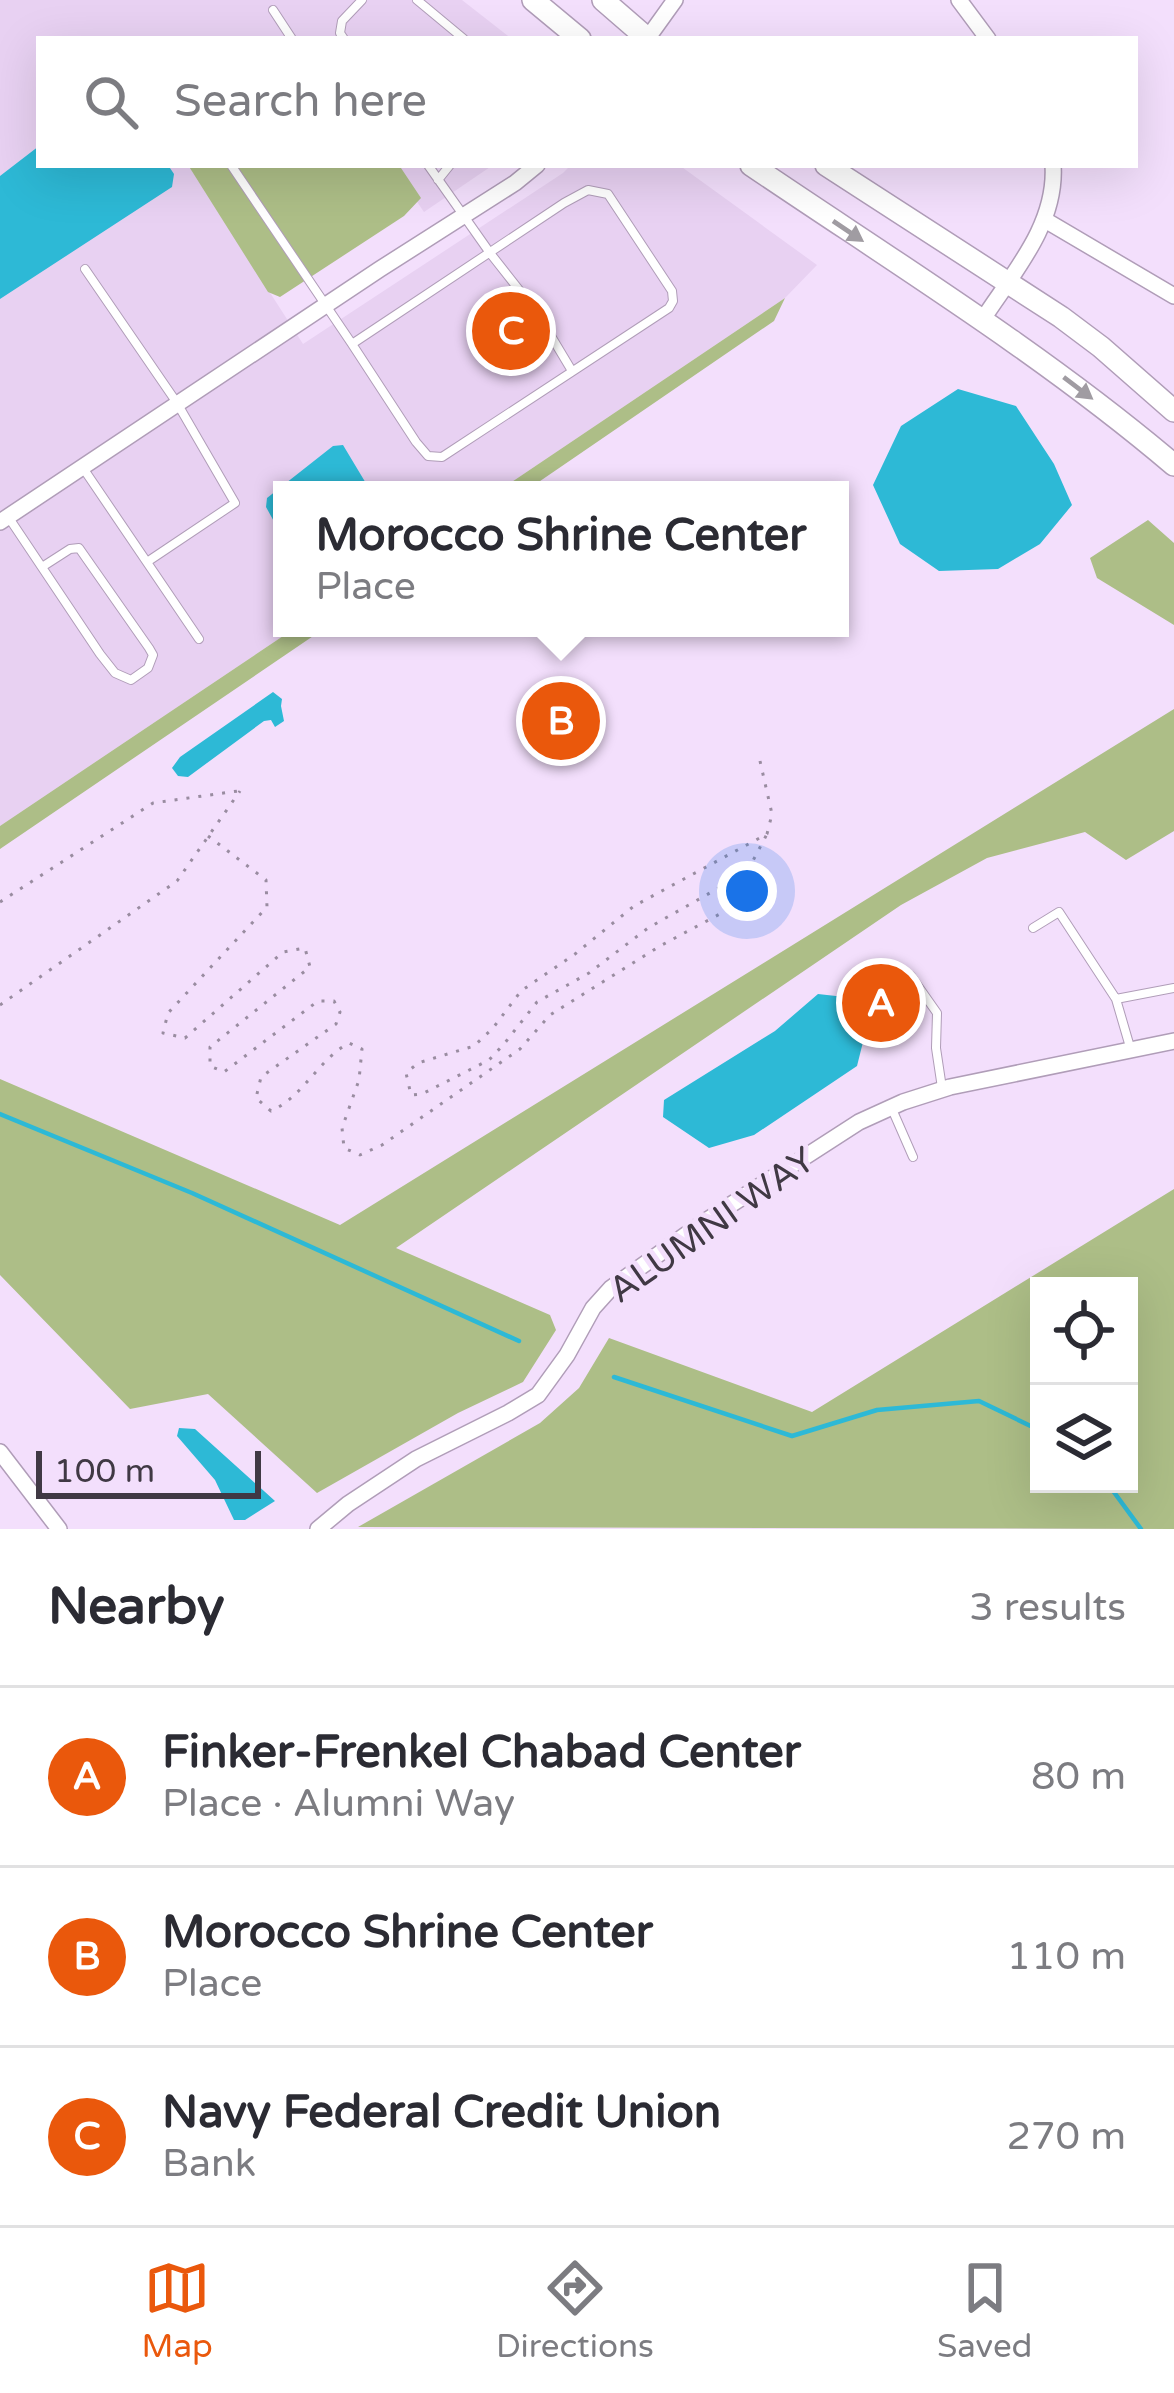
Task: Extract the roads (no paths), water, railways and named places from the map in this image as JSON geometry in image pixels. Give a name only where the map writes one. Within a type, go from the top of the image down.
[{"type":"main road","points":[[533,0],[576,36]]},
{"type":"main road","points":[[603,0],[645,36]]},
{"type":"main road","points":[[755,168],[1074,385],[1174,465]]},
{"type":"main road","points":[[831,168],[1101,347],[1174,411]]},
{"type":"street","points":[[650,36],[675,0]]},
{"type":"street","points":[[959,0],[986,36]]},
{"type":"street","points":[[4,519],[533,168]]},
{"type":"street","points":[[981,322],[1045,220],[1053,168]]},
{"type":"street","points":[[1045,220],[1174,296]]},
{"type":"street","name":"ALUMNI WAY","points":[[318,1529],[416,1459],[538,1395],[611,1288],[842,1132],[942,1090],[1174,1040]]},
{"type":"street","points":[[0,1452],[58,1529]]},
{"type":"lane","points":[[342,36],[342,21],[362,0]]},
{"type":"lane","points":[[417,0],[460,36]]},
{"type":"lane","points":[[274,10],[290,36]]},
{"type":"lane","points":[[233,168],[416,442],[428,456],[442,457],[669,308],[672,291],[608,194],[588,190],[352,344]]},
{"type":"lane","points":[[430,168],[527,300]]},
{"type":"lane","points":[[438,180],[448,168]]},
{"type":"lane","points":[[86,269],[177,404],[235,503],[147,562]]},
{"type":"lane","points":[[539,316],[572,371]]},
{"type":"lane","points":[[82,467],[199,639]]},
{"type":"lane","points":[[4,519],[115,674],[131,680],[148,668],[154,656],[80,548],[42,567]]},
{"type":"lane","points":[[1033,928],[1059,912],[1116,999],[1131,1050]]},
{"type":"lane","points":[[911,976],[937,1013],[942,1090]]},
{"type":"lane","points":[[1116,999],[1174,988]]},
{"type":"lane","points":[[892,1108],[914,1156]]},
{"type":"water","points":[[36,148],[36,168],[170,168],[174,174],[172,187],[0,299],[0,176]]},
{"type":"water","points":[[958,389],[1016,406],[1054,464],[1072,505],[1040,544],[998,569],[939,571],[900,544],[873,485],[901,426]]},
{"type":"water","points":[[343,445],[365,481],[289,481],[333,446]]},
{"type":"water","points":[[273,493],[273,520],[266,507]]},
{"type":"water","points":[[273,692],[282,699],[284,721],[275,727],[271,720],[264,721],[188,777],[178,776],[172,768],[180,757]]},
{"type":"water","points":[[818,994],[845,997],[863,1042],[857,1066],[754,1135],[709,1148],[663,1117],[664,1100],[775,1031]]},
{"type":"water","points":[[179,1428],[195,1429],[275,1501],[245,1520],[234,1520],[215,1480],[177,1436]]},
{"type":"waterway","points":[[0,1114],[192,1193],[519,1341]]},
{"type":"waterway","points":[[614,1377],[792,1436],[877,1410],[979,1401],[1030,1426]]},
{"type":"waterway","points":[[1115,1493],[1141,1529]]},
{"type":"place","name":"Navy Federal Credit Union","points":[[511,331]]},
{"type":"place","name":"Morocco Shrine Center","points":[[561,721]]},
{"type":"place","name":"Finker-Frenkel Chabad Center","points":[[881,1003]]}]
